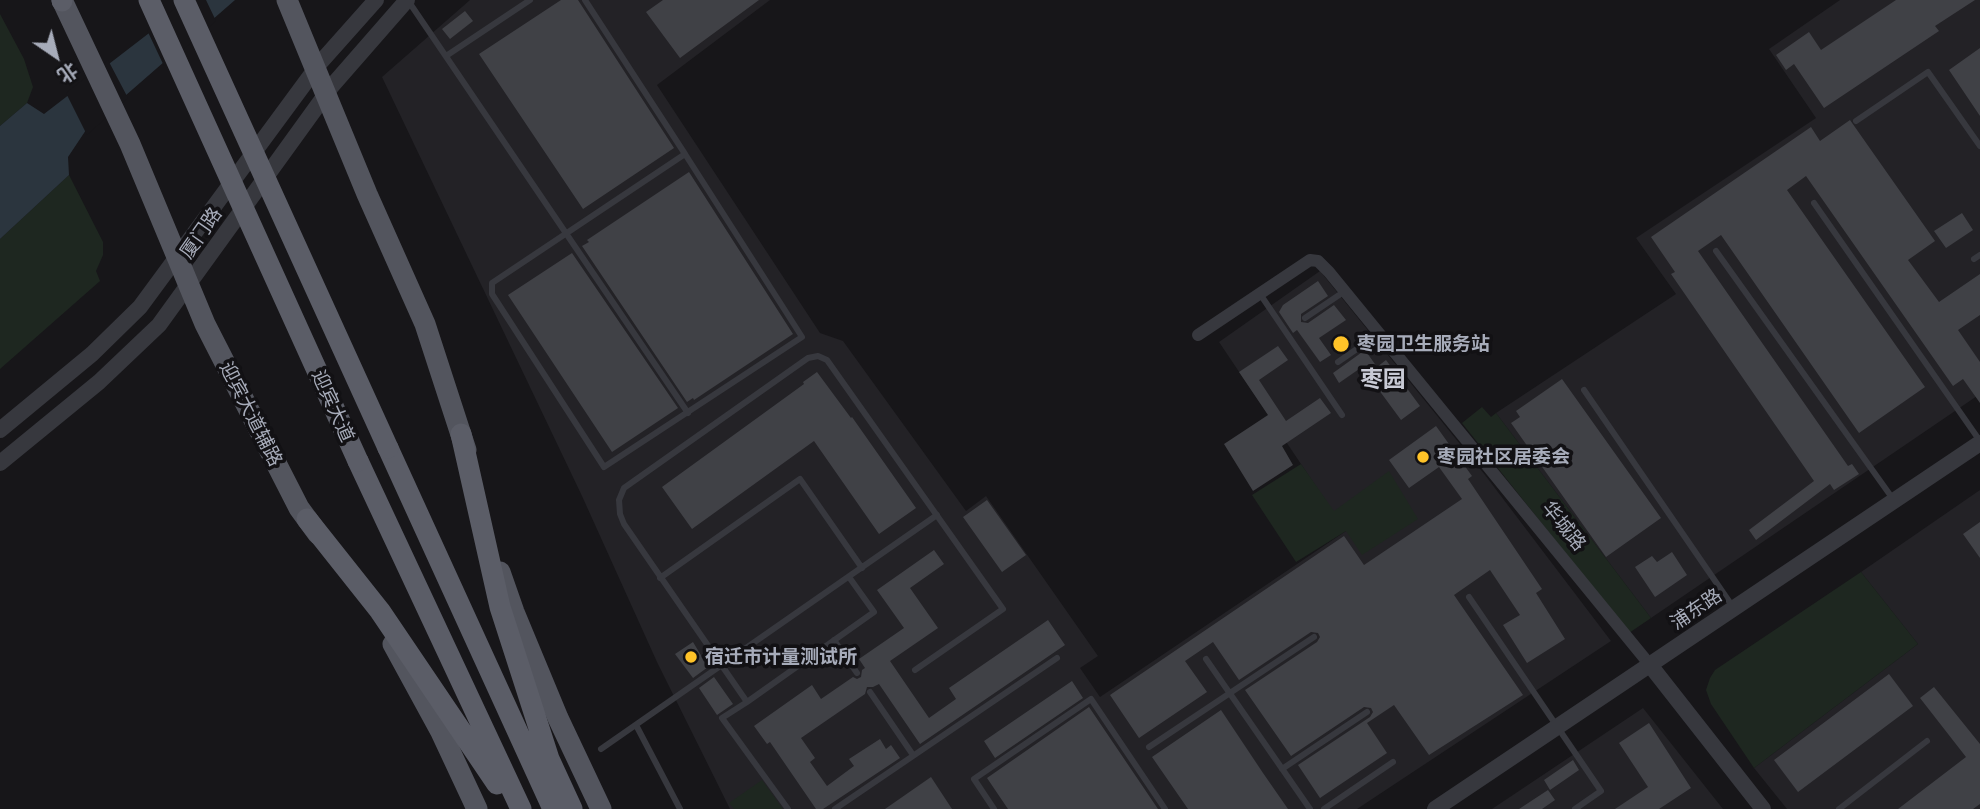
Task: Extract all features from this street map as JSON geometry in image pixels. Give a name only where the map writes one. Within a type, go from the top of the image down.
[{"type":"highway","name":"迎宾大道","points":[[149,0],[358,461],[521,809]]},
{"type":"highway","name":"迎宾大道","points":[[184,0],[553,809]]},
{"type":"highway","points":[[461,434],[500,607],[545,747],[572,809]]},
{"type":"highway","points":[[307,519],[387,620],[513,809]]},
{"type":"main road","name":"迎宾大道辅路","points":[[62,0],[130,144],[205,324],[299,508],[383,626],[441,732],[477,809]]},
{"type":"main road","points":[[288,1],[425,324],[514,612],[558,718],[601,809]]},
{"type":"street","name":"厦门路","points":[[0,430],[92,354],[140,307],[316,69],[376,0]]},
{"type":"street","name":"厦门路","points":[[0,463],[99,382],[159,326],[326,94],[407,0]]},
{"type":"street","name":"华城路","points":[[1260,294],[1310,260],[1318,261],[1329,272],[1650,665],[1762,809]]},
{"type":"street","points":[[1198,335],[1260,294]]},
{"type":"street","name":"浦东路","points":[[1434,809],[1980,442]]},
{"type":"lane","points":[[407,0],[688,413]]},
{"type":"lane","points":[[446,56],[530,0]]},
{"type":"lane","points":[[585,0],[685,154],[802,337],[604,467],[492,294],[492,283],[685,154]]},
{"type":"lane","points":[[1856,121],[1928,72],[1980,146]]},
{"type":"lane","points":[[1814,203],[1980,442]]},
{"type":"lane","points":[[1716,251],[1895,500]]},
{"type":"lane","points":[[1305,318],[1345,291]]},
{"type":"lane","points":[[1260,294],[1342,415]]},
{"type":"lane","points":[[1338,362],[1380,333]]},
{"type":"lane","points":[[747,702],[624,524],[619,500],[624,488],[808,358],[818,356],[827,360],[1003,609],[915,670]]},
{"type":"lane","points":[[1584,390],[1734,609]]},
{"type":"lane","points":[[660,578],[800,479],[862,568]]},
{"type":"lane","points":[[601,749],[937,516]]},
{"type":"lane","points":[[788,809],[722,718],[874,612],[849,577]]},
{"type":"lane","points":[[1469,597],[1601,791],[1575,809]]},
{"type":"lane","points":[[1149,747],[1314,637]]},
{"type":"lane","points":[[834,640],[856,673]]},
{"type":"lane","points":[[835,809],[1057,658]]},
{"type":"lane","points":[[1206,659],[1310,809]]},
{"type":"lane","points":[[870,692],[914,755]]},
{"type":"lane","points":[[994,809],[974,779],[1091,699],[1165,809]]},
{"type":"lane","points":[[1282,769],[1367,712]]},
{"type":"lane","points":[[636,725],[680,809]]},
{"type":"lane","points":[[1839,809],[1927,741]]},
{"type":"lane","points":[[1324,809],[1393,762]]},
{"type":"shaded area","points":[[192,0],[235,0],[86,130],[68,157],[69,175],[0,239],[0,126],[27,103],[44,114]]},
{"type":"shaded area","points":[[470,0],[770,0],[657,85],[820,333],[843,341],[966,511],[986,496],[1098,656],[1080,668],[1100,697],[1346,531],[1219,342],[1320,271],[1485,475],[1611,641],[1357,809],[730,809],[657,662],[582,496],[382,77]]},
{"type":"shaded area","points":[[1840,0],[1980,0],[1980,394],[1651,618],[1496,413],[1676,294],[1636,238],[1816,118],[1769,49]]},
{"type":"shaded area","points":[[0,14],[24,59],[33,87],[27,103],[0,126]]},
{"type":"shaded area","points":[[69,175],[103,242],[103,255],[96,271],[100,281],[0,369],[0,239]]},
{"type":"shaded area","points":[[1482,407],[1491,417],[1496,413],[1651,618],[1629,633],[1462,423]]},
{"type":"shaded area","points":[[1301,464],[1334,511],[1389,471],[1418,519],[1362,555],[1346,531],[1296,562],[1252,495]]},
{"type":"shaded area","points":[[1980,490],[1980,809],[1787,809],[1754,768],[1918,644],[1861,572]]},
{"type":"shaded area","points":[[1861,572],[1918,644],[1754,768],[1711,704],[1706,690],[1710,678],[1715,670]]},
{"type":"shaded area","points":[[1643,708],[1723,809],[1492,809]]},
{"type":"shaded area","points":[[762,780],[783,809],[734,809],[729,803]]},
{"type":"pier","points":[[186,0],[206,0],[216,21],[164,66],[147,30]]},
{"type":"pier","points":[[108,60],[128,98],[87,135],[66,93]]},
{"type":"building","points":[[561,0],[578,0],[674,148],[583,209],[479,54]]},
{"type":"building","points":[[663,0],[759,0],[680,58],[646,12]]},
{"type":"building","points":[[1896,0],[1975,0],[1935,26],[1939,31],[1824,108],[1794,64],[1786,70],[1776,55],[1809,32],[1821,50]]},
{"type":"building","points":[[465,11],[473,21],[450,39],[442,29]]},
{"type":"building","points":[[1980,48],[1980,116],[1949,70]]},
{"type":"building","points":[[1850,120],[1935,241],[1908,260],[1939,302],[1980,274],[1980,315],[1958,330],[1980,362],[1980,403],[1963,379],[1953,386],[1806,176],[1787,190],[1925,387],[1859,433],[1721,235],[1698,251],[1848,466],[1852,464],[1859,474],[1834,490],[1830,484],[1756,540],[1749,530],[1814,481],[1671,274],[1675,272],[1651,237],[1811,127],[1820,141]]},
{"type":"building","points":[[689,172],[793,334],[687,402],[582,246]]},
{"type":"building","points":[[1962,213],[1973,230],[1946,248],[1934,231]]},
{"type":"building","points":[[572,253],[678,408],[612,452],[508,295]]},
{"type":"building","points":[[1318,281],[1328,296],[1301,314],[1301,322],[1308,323],[1334,305],[1346,320],[1319,338],[1331,355],[1320,362],[1297,330],[1293,333],[1279,312],[1283,305]]},
{"type":"building","points":[[1278,346],[1288,360],[1259,380],[1286,421],[1320,398],[1331,413],[1282,446],[1293,465],[1253,491],[1224,444],[1268,415],[1239,372]]},
{"type":"building","points":[[1365,350],[1377,367],[1386,360],[1420,406],[1401,420],[1362,367],[1339,383],[1333,373]]},
{"type":"building","points":[[817,372],[916,508],[879,534],[814,441],[692,529],[662,487]]},
{"type":"building","points":[[1562,379],[1661,518],[1606,557],[1511,423],[1520,417],[1516,411]]},
{"type":"building","points":[[1436,426],[1472,476],[1468,479],[1542,589],[1536,593],[1565,639],[1527,663],[1503,625],[1520,615],[1490,570],[1454,595],[1523,695],[1429,755],[1394,705],[1367,723],[1387,753],[1320,798],[1298,765],[1370,717],[1373,712],[1371,708],[1364,707],[1291,756],[1245,690],[1317,642],[1320,637],[1318,633],[1311,632],[1239,680],[1213,642],[1185,661],[1207,692],[1139,738],[1110,695],[1344,536],[1364,565],[1462,499],[1439,467],[1409,488],[1389,460]]},
{"type":"building","points":[[987,500],[1026,555],[1002,572],[963,517]]},
{"type":"building","points":[[1980,522],[1980,558],[1963,534]]},
{"type":"building","points":[[934,550],[944,564],[910,588],[938,628],[890,661],[929,718],[956,699],[949,688],[1048,620],[1065,645],[920,744],[879,684],[867,687],[865,694],[801,738],[815,758],[810,762],[827,786],[854,766],[849,759],[880,739],[886,749],[891,745],[900,758],[823,809],[816,809],[770,742],[767,744],[754,726],[812,685],[821,699],[853,677],[861,677],[865,668],[859,659],[904,628],[877,590]]},
{"type":"building","points":[[1672,552],[1687,575],[1655,597],[1635,567],[1652,556],[1657,562]]},
{"type":"building","points":[[693,642],[708,667],[693,678],[675,654]]},
{"type":"building","points":[[1889,674],[1913,706],[1798,792],[1774,760]]},
{"type":"building","points":[[714,677],[733,704],[717,715],[699,688]]},
{"type":"building","points":[[1072,681],[1083,698],[995,758],[984,741]]},
{"type":"building","points":[[1934,687],[1980,744],[1980,804],[1973,809],[1898,809],[1966,757],[1920,698]]},
{"type":"building","points":[[1089,707],[1158,809],[1008,809],[987,778]]},
{"type":"building","points":[[1221,710],[1288,809],[1188,809],[1152,757]]},
{"type":"building","points":[[1649,723],[1691,788],[1659,809],[1615,809],[1648,787],[1619,743]]},
{"type":"building","points":[[1573,760],[1579,770],[1550,790],[1544,780]]},
{"type":"building","points":[[931,777],[952,809],[885,809]]},
{"type":"building","points":[[1548,790],[1555,800],[1542,809],[1519,809]]},
{"type":"place","name":"枣园卫生服务站","points":[[1341,344]]},
{"type":"place","name":"枣园社区居委会","points":[[1423,457]]},
{"type":"place","name":"宿迁市计量测试所","points":[[691,657]]},
{"type":"district","name":"枣园","points":[[1383,379]]}]
